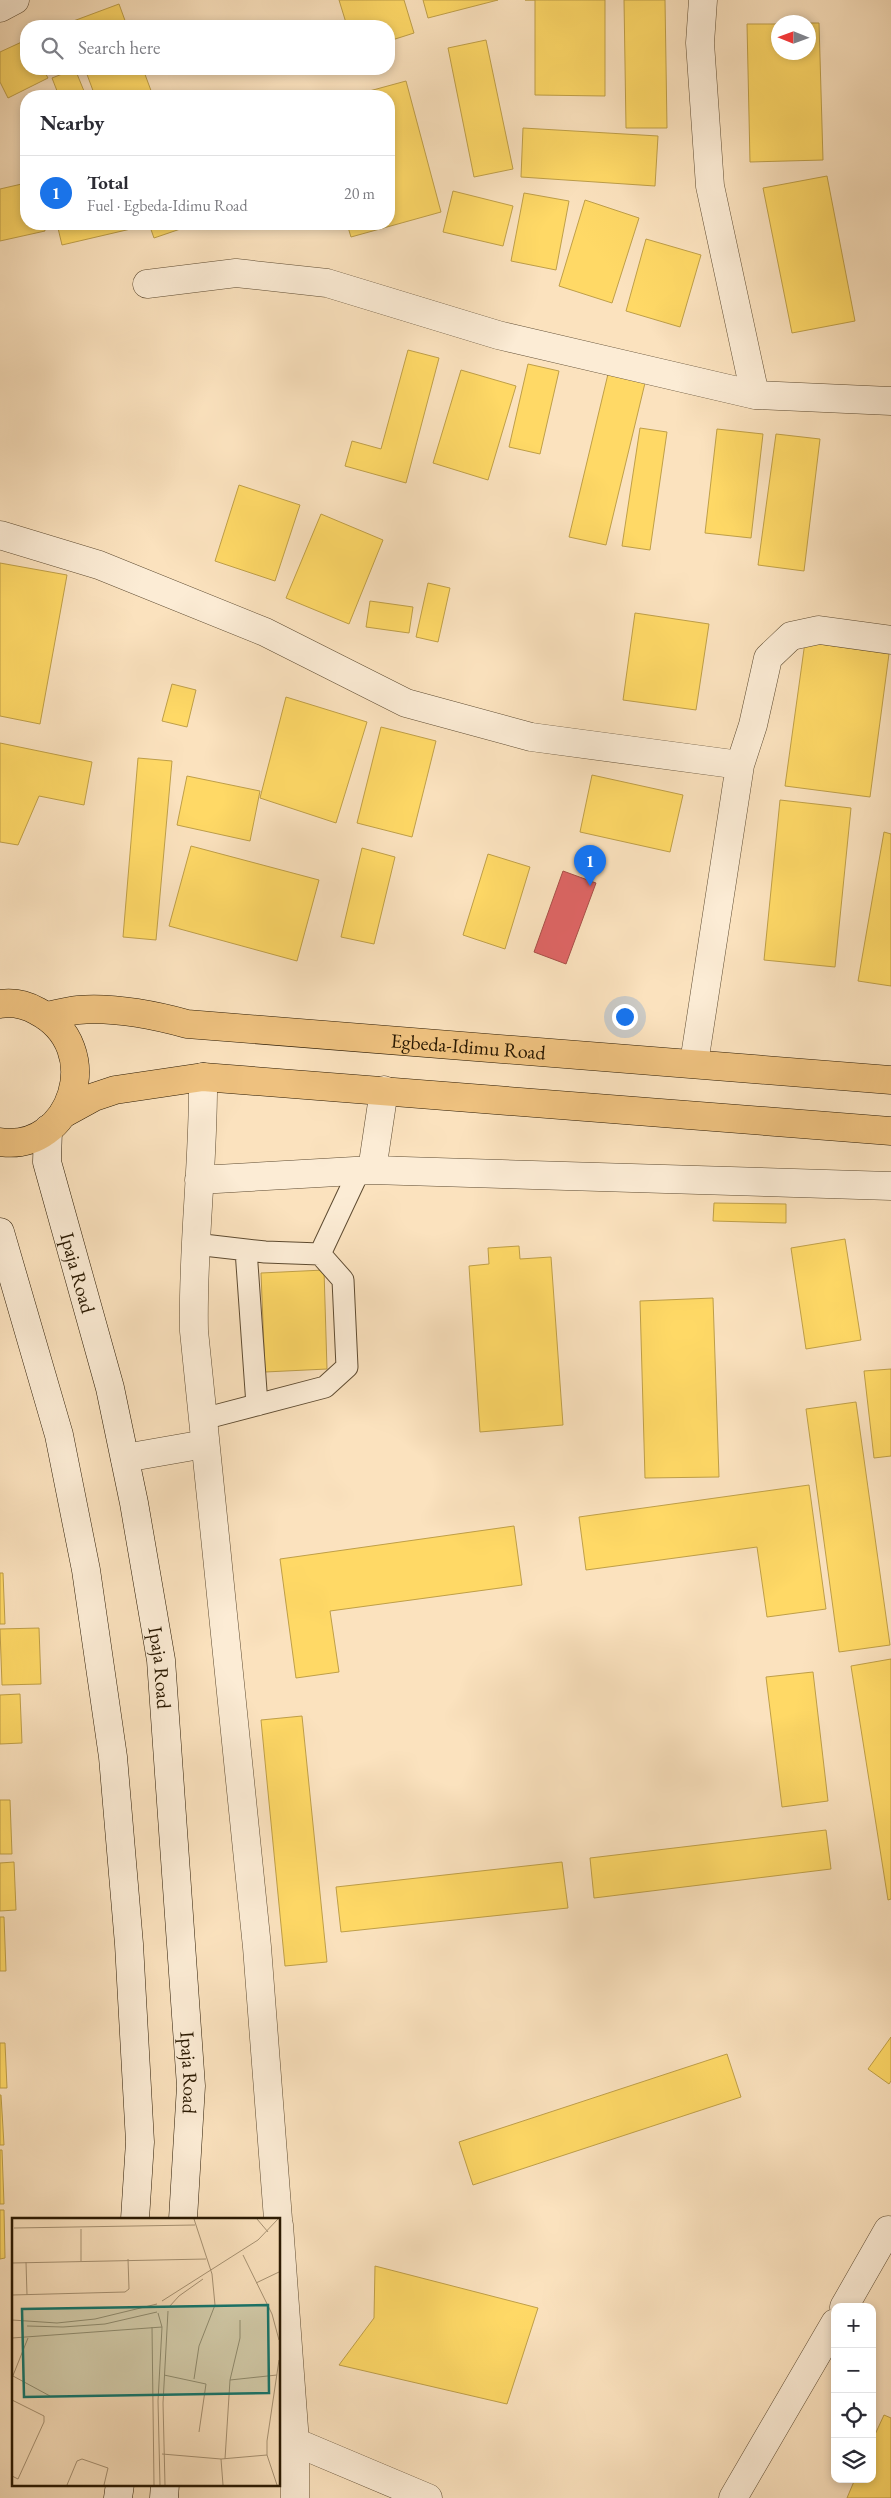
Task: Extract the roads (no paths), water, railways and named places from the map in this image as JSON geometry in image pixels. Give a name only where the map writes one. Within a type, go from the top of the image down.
[{"type":"main road","points":[[2,1002],[28,1006],[47,1016],[63,1032],[73,1051],[76,1072],[72,1094],[55,1121]]},
{"type":"main road","name":"Egbeda-Idimu Road","points":[[47,1016],[78,1010],[98,1010],[166,1018],[187,1024],[891,1080]]},
{"type":"main road","points":[[0,1142],[7,1143],[28,1139],[94,1097],[115,1090],[204,1077],[891,1131]]},
{"type":"street","points":[[0,8],[15,0]]},
{"type":"street","points":[[703,0],[700,43],[710,186],[755,395]]},
{"type":"street","points":[[148,284],[236,272],[327,282],[498,335],[755,395],[891,401]]},
{"type":"street","points":[[0,535],[99,564],[265,632],[406,703],[531,737],[740,765]]},
{"type":"street","points":[[694,1063],[740,765],[753,725],[768,658],[791,636],[819,630],[891,640]]},
{"type":"street","points":[[204,1077],[204,1122],[194,1244],[194,1332],[257,1947],[278,2218]]},
{"type":"street","points":[[366,1170],[384,1090]]},
{"type":"street","name":"Ipaja Road","points":[[55,1121],[47,1162],[110,1388],[161,1660],[191,2086],[183,2218]]},
{"type":"street","points":[[199,1180],[366,1170],[891,1186]]},
{"type":"street","points":[[0,1232],[59,1435],[86,1570],[113,1757],[129,1944],[140,2142],[135,2218]]},
{"type":"street","points":[[124,1458],[204,1431]]},
{"type":"street","points":[[846,2303],[888,2230]]},
{"type":"street","points":[[280,2239],[295,2442],[295,2498]]},
{"type":"street","points":[[733,2498],[831,2330]]},
{"type":"street","points":[[295,2442],[428,2498]]},
{"type":"lane","points":[[320,1254],[366,1170]]},
{"type":"lane","points":[[194,1244],[246,1250],[320,1254],[343,1280],[346,1367],[325,1387],[257,1405],[204,1431]]},
{"type":"lane","points":[[246,1250],[257,1405]]},
{"type":"place","name":"Total","points":[[590,886]]}]
